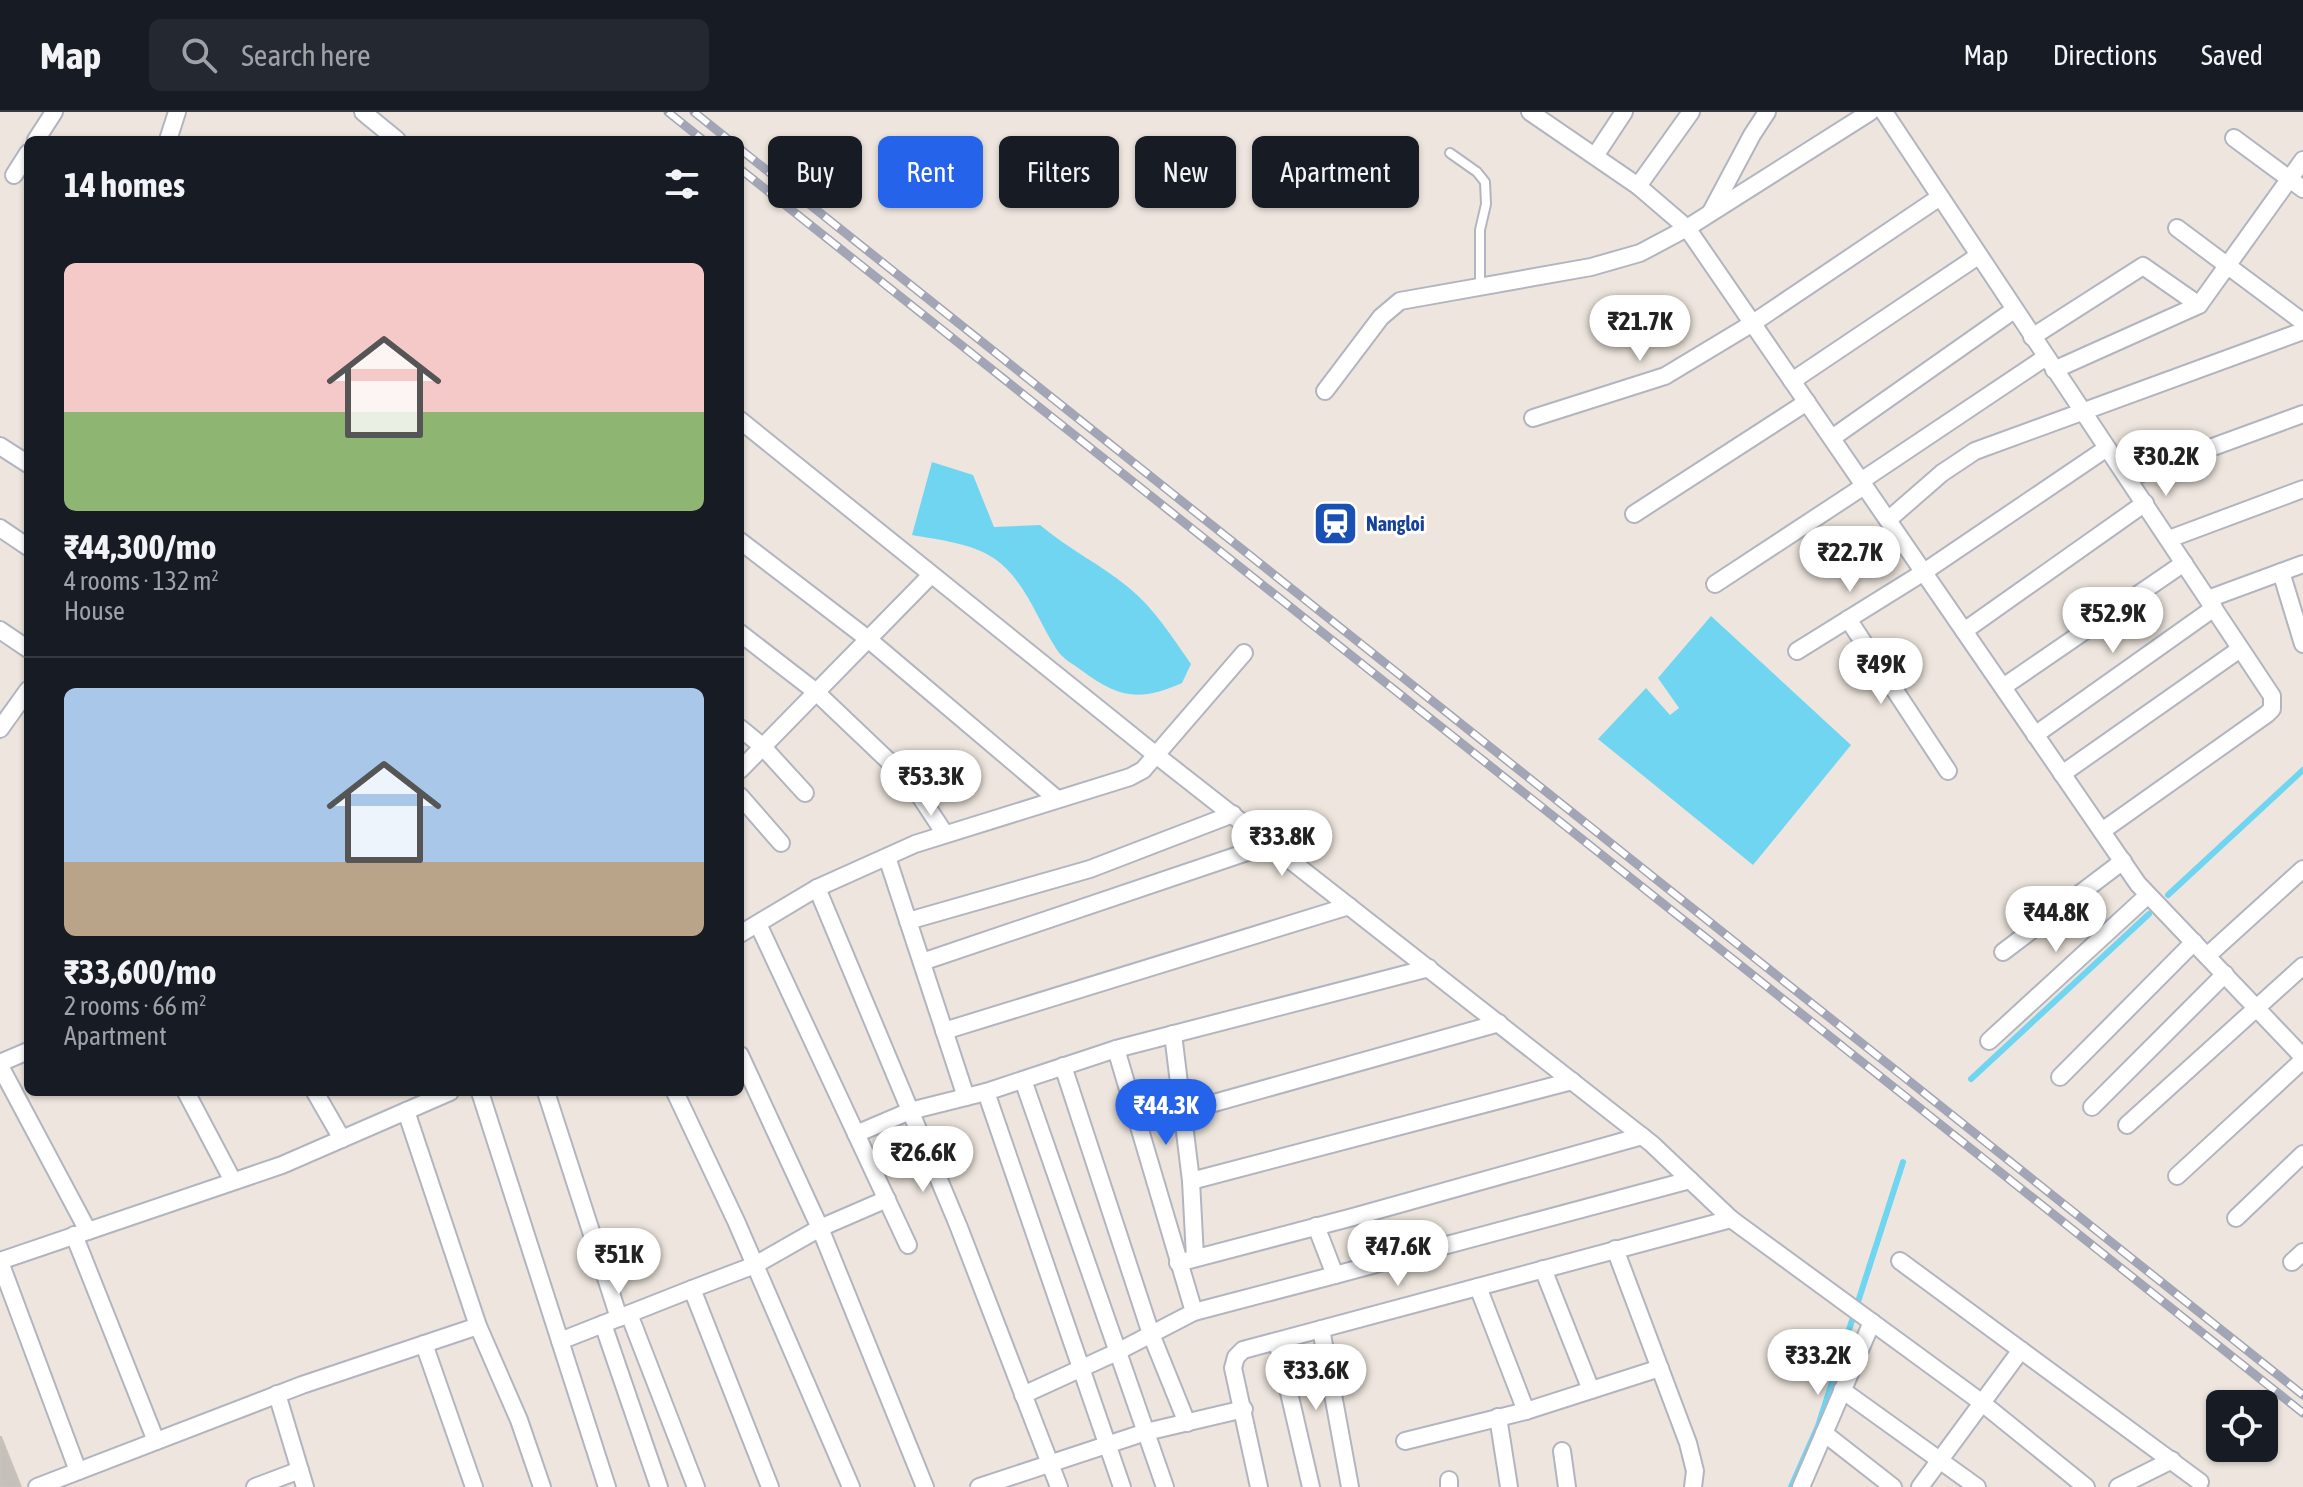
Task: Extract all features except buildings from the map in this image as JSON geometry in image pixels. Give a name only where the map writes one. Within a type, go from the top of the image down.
[{"type":"street","points":[[39,136],[54,112]]},
{"type":"street","points":[[169,136],[177,112]]},
{"type":"street","points":[[363,112],[392,136]]},
{"type":"street","points":[[1530,112],[1549,117],[1687,228],[2148,895],[2303,1058],[2177,1176]]},
{"type":"street","points":[[1595,156],[1624,112]]},
{"type":"street","points":[[1638,186],[1691,112]]},
{"type":"street","points":[[1711,212],[1767,112]]},
{"type":"street","points":[[1325,391],[1381,317],[1400,301],[1480,289],[1640,253],[1687,228],[1870,112]]},
{"type":"street","points":[[1884,112],[2272,696],[2272,709],[2102,831]]},
{"type":"street","points":[[2234,138],[2296,184]]},
{"type":"street","points":[[14,175],[24,159]]},
{"type":"street","points":[[1715,584],[1862,483],[2050,364],[2199,305],[2228,264],[2296,184],[2303,160]]},
{"type":"street","points":[[1533,418],[1665,376],[1753,323],[1940,197]]},
{"type":"street","points":[[2177,228],[2303,322]]},
{"type":"street","points":[[1792,381],[1978,256]]},
{"type":"street","points":[[2032,337],[2143,266],[2199,305]]},
{"type":"street","points":[[1832,438],[2014,310]]},
{"type":"street","points":[[1888,520],[1942,473],[1975,451],[2303,331]]},
{"type":"street","points":[[1634,514],[1807,402]]},
{"type":"street","points":[[2128,478],[2303,414]]},
{"type":"street","points":[[744,423],[1156,755],[1642,1136],[1731,1219],[1981,1402],[2086,1487]]},
{"type":"street","points":[[0,446],[24,459]]},
{"type":"street","points":[[1797,651],[1924,572],[2107,448]]},
{"type":"street","points":[[2169,539],[2303,489]]},
{"type":"street","points":[[1964,631],[2145,503]]},
{"type":"street","points":[[0,528],[24,544]]},
{"type":"street","points":[[744,544],[868,639],[1057,799]]},
{"type":"street","points":[[2003,687],[2184,563]]},
{"type":"street","points":[[2035,735],[2211,603],[2303,564]]},
{"type":"street","points":[[2281,572],[2303,644]]},
{"type":"street","points":[[744,766],[931,575]]},
{"type":"street","points":[[1848,619],[1948,771]]},
{"type":"street","points":[[1,634],[24,647]]},
{"type":"street","points":[[744,636],[815,691],[898,770],[918,793],[945,834]]},
{"type":"street","points":[[2062,774],[2240,649]]},
{"type":"street","points":[[744,932],[817,888],[887,857],[945,834],[1130,777],[1143,770],[1244,653]]},
{"type":"street","points":[[0,729],[24,696]]},
{"type":"street","points":[[744,731],[762,746],[805,793]]},
{"type":"street","points":[[744,801],[781,843]]},
{"type":"street","points":[[908,921],[1090,869],[1233,814]]},
{"type":"street","points":[[922,962],[1271,844]]},
{"type":"street","points":[[887,857],[966,1097]]},
{"type":"street","points":[[2003,952],[2123,861]]},
{"type":"street","points":[[2207,956],[2303,869]]},
{"type":"street","points":[[817,888],[958,1225],[1059,1487]]},
{"type":"street","points":[[1989,1041],[2148,895]]},
{"type":"street","points":[[944,1031],[1349,906]]},
{"type":"street","points":[[758,924],[908,1245]]},
{"type":"street","points":[[2060,1077],[2194,942]]},
{"type":"street","points":[[2127,1125],[2303,966]]},
{"type":"street","points":[[856,1134],[910,1111],[986,1092],[1116,1049],[1429,968]]},
{"type":"street","points":[[2092,1107],[2225,974]]},
{"type":"street","points":[[1182,1112],[1499,1023]]},
{"type":"street","points":[[1173,1034],[1191,1181],[1195,1257]]},
{"type":"street","points":[[1116,1049],[1194,1312]]},
{"type":"street","points":[[24,1053],[0,1065],[81,1233],[156,1441]]},
{"type":"street","points":[[744,1064],[820,1228],[925,1487]]},
{"type":"street","points":[[1063,1066],[1151,1334],[1187,1423]]},
{"type":"street","points":[[1023,1080],[1165,1487]]},
{"type":"street","points":[[1191,1181],[1572,1081]]},
{"type":"street","points":[[986,1092],[1122,1487]]},
{"type":"street","points":[[188,1096],[233,1181]]},
{"type":"street","points":[[317,1096],[342,1139]]},
{"type":"street","points":[[78,1471],[0,1262],[282,1165],[441,1096]]},
{"type":"street","points":[[481,1096],[607,1487]]},
{"type":"street","points":[[547,1096],[617,1318],[659,1487]]},
{"type":"street","points":[[677,1096],[755,1265],[851,1487]]},
{"type":"street","points":[[406,1111],[478,1326],[519,1420],[542,1487]]},
{"type":"street","points":[[1178,1263],[1642,1136]]},
{"type":"street","points":[[2236,1218],[2303,1154]]},
{"type":"street","points":[[1023,1395],[1194,1312],[1690,1180]]},
{"type":"street","points":[[560,1341],[755,1265],[820,1228],[887,1199]]},
{"type":"street","points":[[1259,1487],[1233,1368],[1236,1357],[1243,1350],[1731,1219]]},
{"type":"street","points":[[1316,1226],[1335,1275]]},
{"type":"street","points":[[1615,1249],[1688,1443],[1695,1471],[1693,1487]]},
{"type":"street","points":[[1900,1261],[2200,1482]]},
{"type":"street","points":[[1543,1269],[1591,1390]]},
{"type":"street","points":[[1478,1287],[1526,1411]]},
{"type":"street","points":[[692,1289],[770,1487]]},
{"type":"street","points":[[617,1318],[696,1487]]},
{"type":"street","points":[[1801,1487],[1842,1390],[1867,1319]]},
{"type":"street","points":[[37,1487],[277,1394],[478,1326]]},
{"type":"street","points":[[1321,1329],[1350,1487]]},
{"type":"street","points":[[1277,1341],[1311,1487]]},
{"type":"street","points":[[424,1344],[474,1487]]},
{"type":"street","points":[[1920,1487],[2021,1350]]},
{"type":"street","points":[[1405,1441],[1526,1411],[1660,1368]]},
{"type":"street","points":[[1842,1390],[1977,1487]]},
{"type":"street","points":[[277,1394],[305,1487]]},
{"type":"street","points":[[979,1487],[1146,1432],[1244,1409]]},
{"type":"street","points":[[1498,1417],[1509,1487]]},
{"type":"street","points":[[1824,1433],[1893,1487]]},
{"type":"street","points":[[1562,1451],[1567,1487]]},
{"type":"street","points":[[2118,1487],[2172,1460]]},
{"type":"street","points":[[255,1487],[300,1470]]},
{"type":"lane","points":[[1450,153],[1477,172],[1485,182],[1486,204],[1480,230],[1480,289]]},
{"type":"water","points":[[932,462],[973,475],[994,527],[1040,525],[1137,595],[1162,623],[1191,664],[1182,683],[1141,695],[1106,687],[1059,653],[1023,589],[995,559],[966,546],[912,535]]},
{"type":"water","points":[[1711,616],[1851,745],[1753,865],[1598,739],[1646,688],[1670,715],[1679,708],[1658,678]]},
{"type":"waterway","points":[[2168,895],[2303,770]]},
{"type":"waterway","points":[[1971,1079],[2149,914]]},
{"type":"waterway","points":[[1791,1487],[1818,1426],[1903,1162]]},
{"type":"railway","points":[[668,112],[698,136]]},
{"type":"railway","points":[[694,112],[724,136]]},
{"type":"railway","points":[[744,152],[2303,1395]]},
{"type":"railway","points":[[744,172],[2303,1413]]},
{"type":"place","name":"Nangloi","points":[[1335,524]]}]
